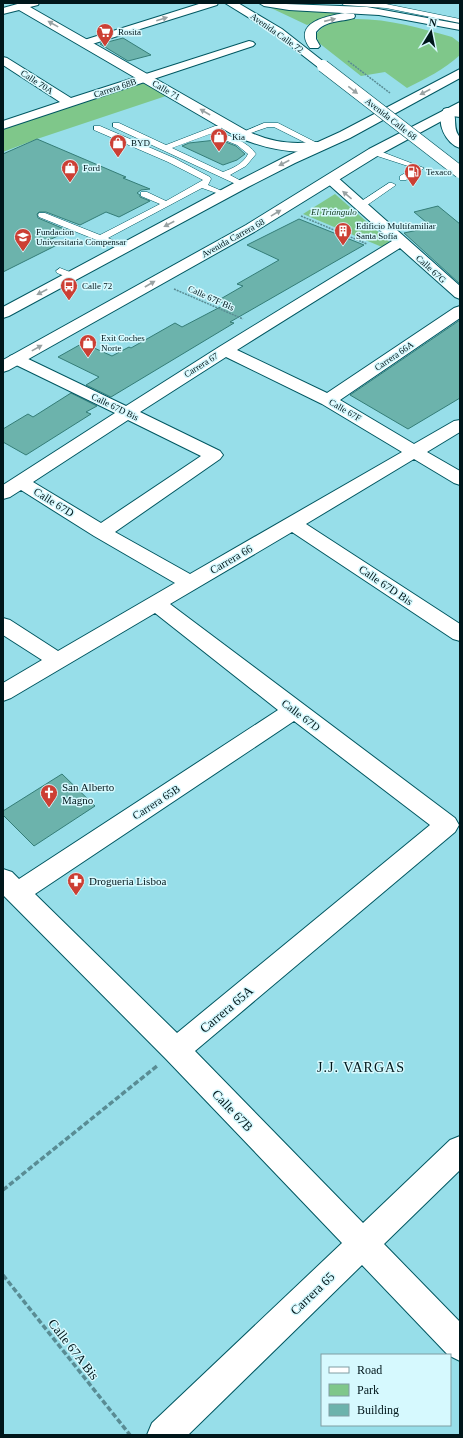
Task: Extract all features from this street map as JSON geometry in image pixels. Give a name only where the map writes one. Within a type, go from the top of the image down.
[{"type":"street","points":[[3,11],[33,3]]},
{"type":"street","points":[[85,43],[213,3]]},
{"type":"street","name":"Avenida Calle 72","points":[[230,3],[278,31],[323,66]]},
{"type":"street","name":"Avenida Calle 72","points":[[248,3],[286,25],[314,46],[342,62]]},
{"type":"street","points":[[264,3],[284,6],[368,10],[460,27]]},
{"type":"street","name":"Calle 71","points":[[20,6],[242,134],[273,146],[292,148],[319,146]]},
{"type":"street","points":[[314,46],[310,38],[310,32],[318,24],[344,17],[367,16],[390,19],[460,35]]},
{"type":"street","name":"Carrera 68B","points":[[3,125],[249,44]]},
{"type":"street","name":"Calle 70A","points":[[3,60],[70,103]]},
{"type":"street","name":"Avenida Calle 68","points":[[342,62],[460,157]]},
{"type":"street","name":"Avenida Calle 68","points":[[323,66],[460,172]]},
{"type":"street","points":[[3,313],[66,273],[124,248],[243,184],[319,146],[345,135],[460,73]]},
{"type":"street","name":"Avenida Carrera 68","points":[[10,363],[251,228],[374,152],[454,113],[460,106]]},
{"type":"street","points":[[454,113],[448,131],[450,135],[460,144]]},
{"type":"street","name":"Calle 67G","points":[[331,179],[460,294]]},
{"type":"street","name":"Carrera 67","points":[[3,493],[261,327],[401,242]]},
{"type":"street","name":"Carrera 66A","points":[[328,400],[460,311]]},
{"type":"street","name":"Calle 67F","points":[[225,350],[328,400],[460,479]]},
{"type":"street","name":"Calle 67D Bis","points":[[10,363],[126,413],[214,455],[101,532]]},
{"type":"street","name":"Carrera 66","points":[[3,693],[460,425]]},
{"type":"street","name":"Calle 67D","points":[[21,482],[101,532],[190,582]]},
{"type":"street","name":"Calle 67D Bis","points":[[292,523],[460,634]]},
{"type":"street","name":"Calle 67D","points":[[155,603],[447,825]]},
{"type":"street","points":[[3,626],[57,660]]},
{"type":"street","name":"Carrera 65B","points":[[10,886],[294,710]]},
{"type":"street","name":"Carrera 65A","points":[[176,1050],[447,825]]},
{"type":"street","name":"Calle 67B","points":[[10,886],[176,1050],[460,1345]]},
{"type":"street","name":"Carrera 65","points":[[164,1435],[460,1150]]},
{"type":"lane","points":[[344,3],[386,6],[460,21]]},
{"type":"lane","points":[[116,125],[243,184]]},
{"type":"lane","points":[[166,148],[226,125]]},
{"type":"lane","points":[[242,134],[267,125],[275,125],[319,146]]},
{"type":"lane","points":[[97,128],[171,160],[205,178],[206,181],[167,204],[100,239]]},
{"type":"lane","points":[[210,131],[243,145],[248,148],[252,154],[246,164],[223,175]]},
{"type":"lane","points":[[374,152],[420,168],[403,178]]},
{"type":"lane","points":[[201,185],[225,194]]},
{"type":"lane","points":[[360,206],[392,185]]},
{"type":"lane","points":[[144,194],[167,204]]},
{"type":"lane","points":[[42,215],[124,248]]},
{"type":"path","points":[[342,62],[392,94]]},
{"type":"path","points":[[297,214],[384,251]]},
{"type":"path","name":"Calle 67F Bis","points":[[156,281],[261,327]]},
{"type":"path","points":[[3,1190],[176,1050]]},
{"type":"path","name":"Calle 67A Bis","points":[[3,1275],[130,1435]]},
{"type":"green space","points":[[271,8],[358,13],[327,17],[307,25]]},
{"type":"green space","points":[[352,19],[390,22],[452,37],[460,43],[460,55],[441,69],[407,88],[385,72],[361,76],[319,43],[316,35],[323,27],[327,25]]},
{"type":"green space","points":[[143,83],[166,96],[37,139],[3,152],[3,127]]},
{"type":"green space","name":"El Triángulo","points":[[335,194],[390,242],[382,247],[303,214]]},
{"type":"building","points":[[123,38],[151,55],[128,61],[100,44]]},
{"type":"building","name":"Ford","points":[[37,139],[126,177],[123,178],[150,189],[141,190],[137,193],[140,197],[150,201],[119,217],[106,212],[80,225],[46,212],[39,212],[37,214],[38,218],[69,231],[49,240],[59,244],[3,272],[3,154]]},
{"type":"building","name":"Kia","points":[[216,140],[236,146],[245,154],[237,160],[223,165],[182,146],[189,143]]},
{"type":"building","points":[[438,206],[460,224],[460,284],[404,233],[432,227],[414,212]]},
{"type":"building","points":[[299,219],[364,245],[230,322],[234,323],[111,397],[86,385],[99,377],[58,357],[83,343],[112,356],[129,347],[131,348],[175,323],[182,327],[226,304],[217,301],[243,286],[237,284],[279,260],[247,245]]},
{"type":"building","points":[[460,320],[460,398],[408,429],[350,395]]},
{"type":"building","points":[[71,393],[97,406],[86,412],[91,414],[26,455],[3,442],[3,429],[28,414],[33,417]]},
{"type":"building","name":"San Alberto Magno","points":[[62,774],[95,806],[34,846],[3,815],[3,811]]},
{"type":"place","name":"Rosita","points":[[105,47]]},
{"type":"place","name":"Kia","points":[[219,152]]},
{"type":"place","name":"BYD","points":[[118,158]]},
{"type":"place","name":"Ford","points":[[70,183]]},
{"type":"place","name":"Texaco","points":[[413,187]]},
{"type":"place","name":"Edificio Multifamiliar Santa Sofía","points":[[343,246]]},
{"type":"place","name":"Fundacion Universitaria Compensar","points":[[23,252]]},
{"type":"place","name":"Calle 72","points":[[69,301]]},
{"type":"place","name":"Exit Coches Norte","points":[[88,358]]},
{"type":"place","name":"San Alberto Magno","points":[[49,808]]},
{"type":"place","name":"Drogueria Lisboa","points":[[76,896]]},
{"type":"district","name":"J.J. VARGAS","points":[[361,1067]]}]
